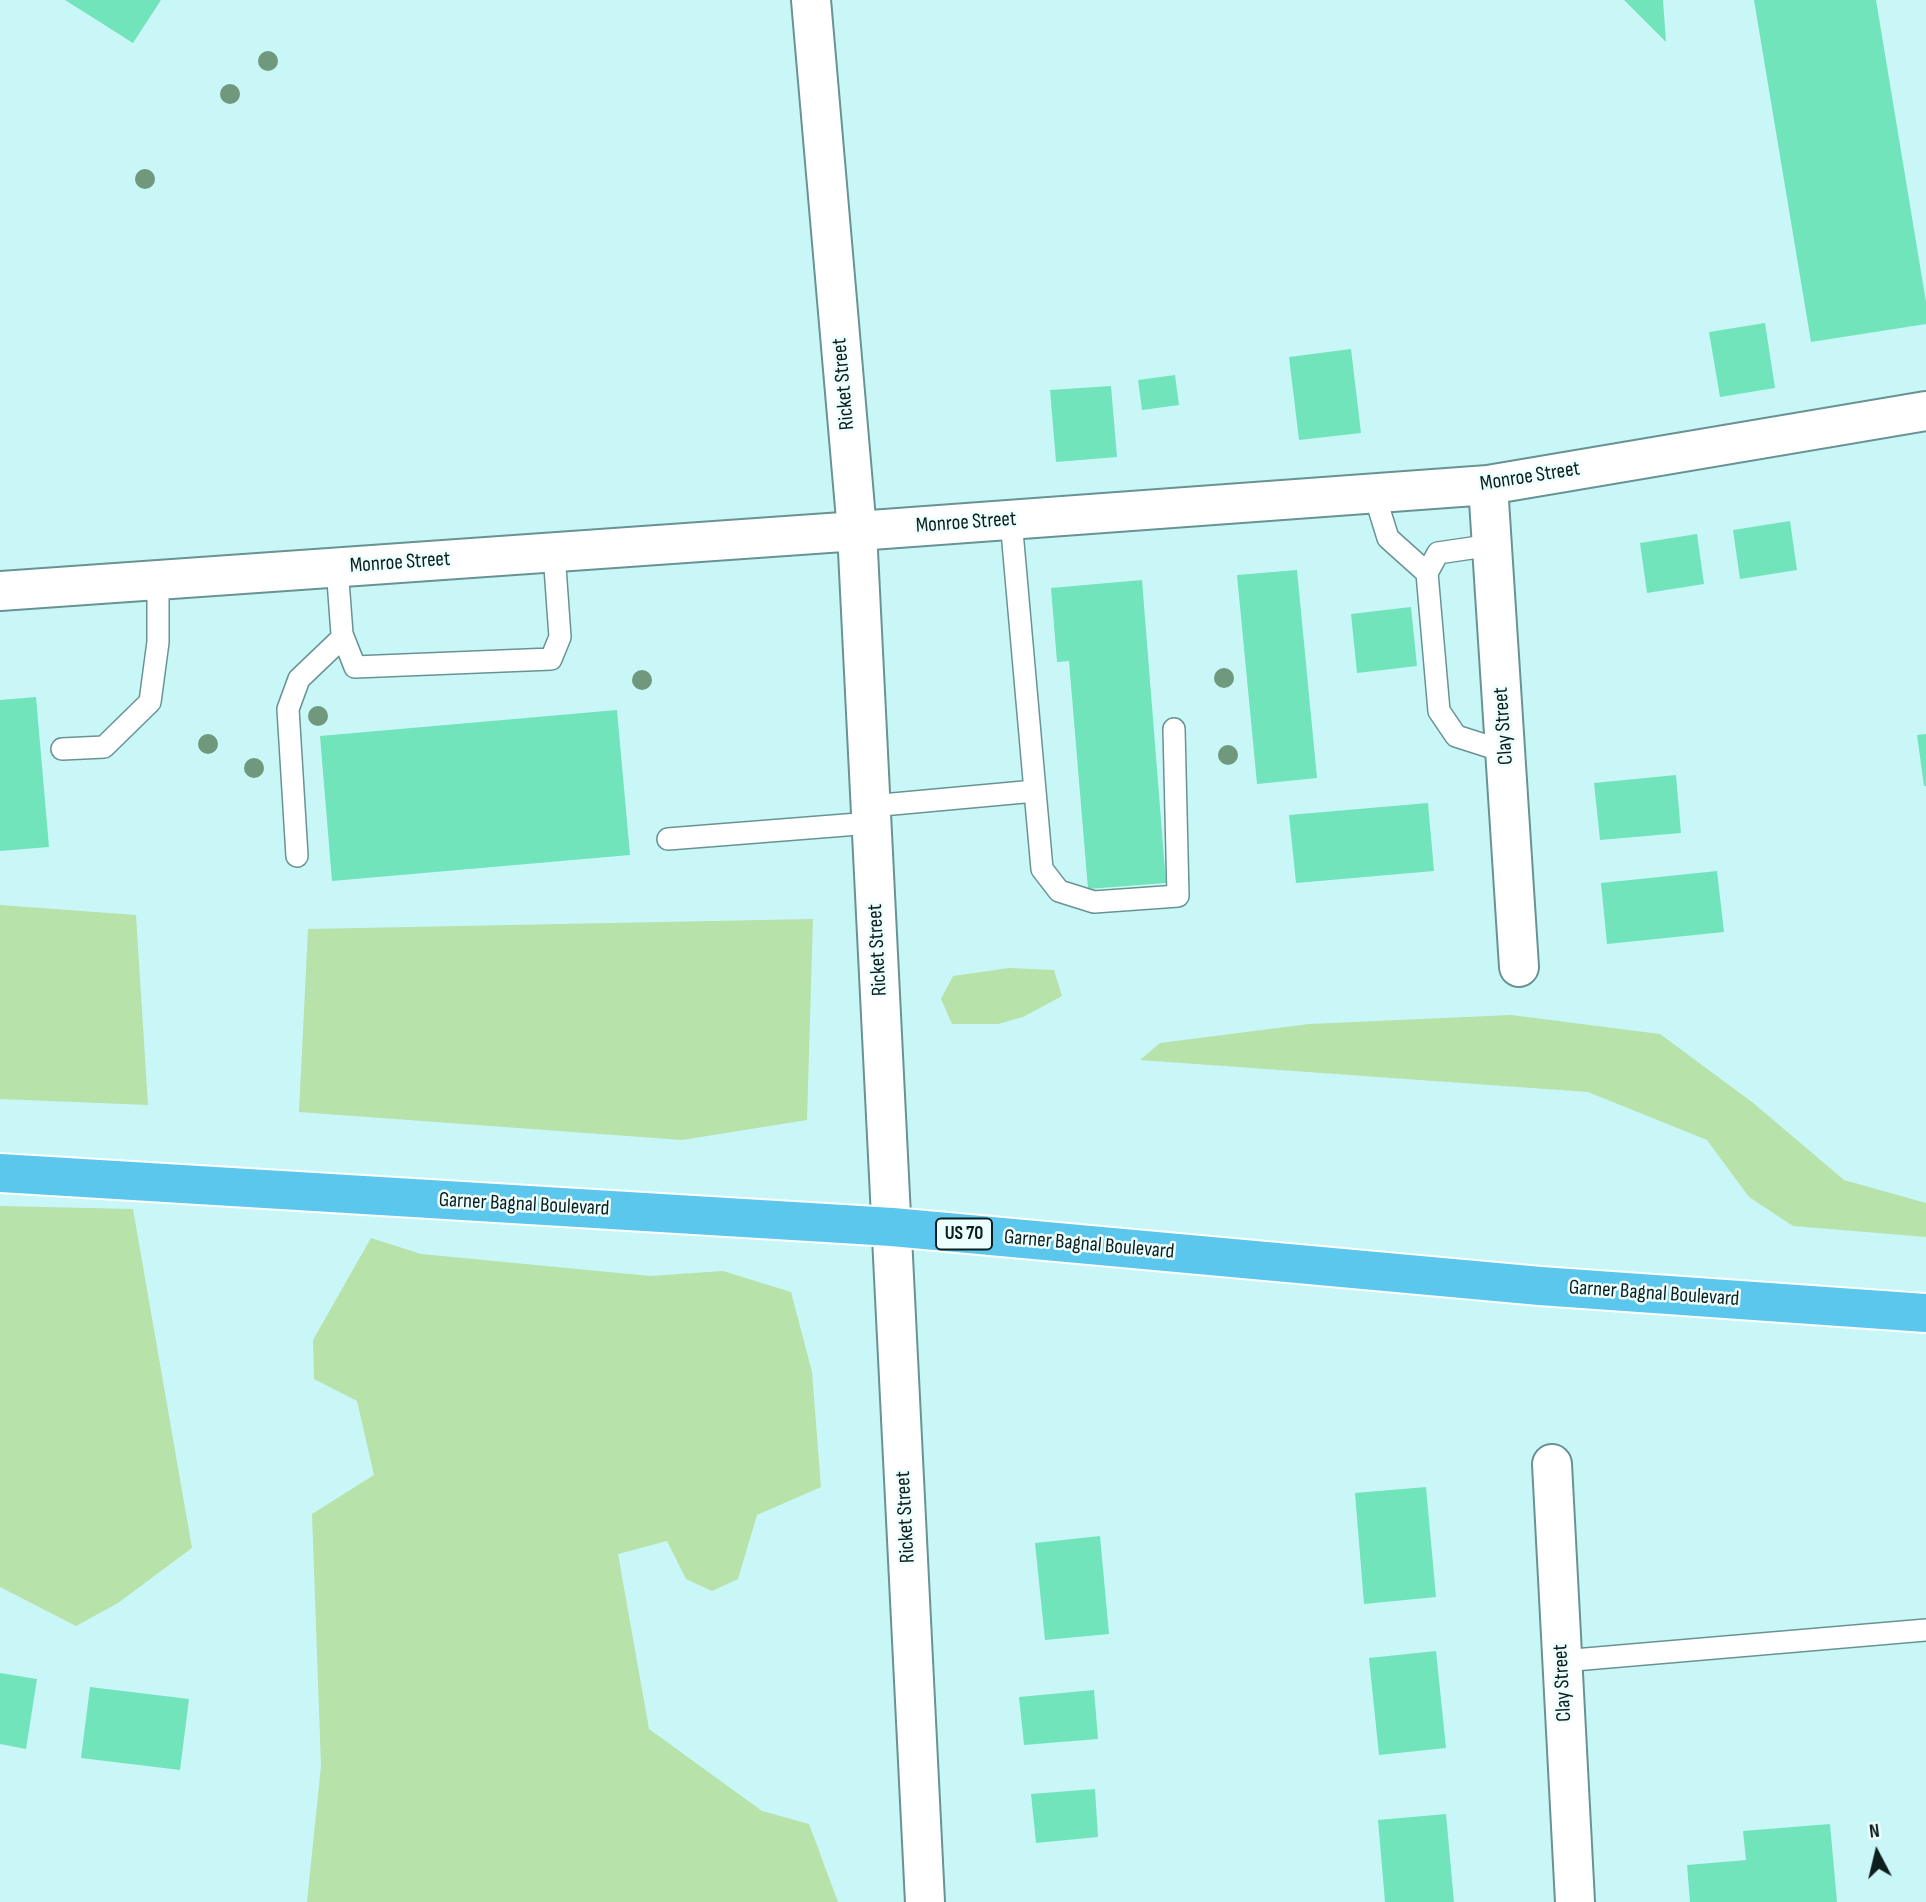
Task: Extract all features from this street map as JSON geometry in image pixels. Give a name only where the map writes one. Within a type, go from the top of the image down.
[{"type":"highway","name":"Garner Bagnal Boulevard","points":[[0,1173],[892,1227],[1540,1286],[1926,1313]]},
{"type":"street","name":"Ricket Street","points":[[811,0],[857,531],[925,1902]]},
{"type":"street","name":"Monroe Street","points":[[0,591],[1488,485],[1926,411]]},
{"type":"street","name":"Clay Street","points":[[1488,485],[1519,967]]},
{"type":"street","name":"Clay Street","points":[[1552,1464],[1574,1902]]},
{"type":"lane","points":[[1374,493],[1388,538],[1427,573]]},
{"type":"lane","points":[[1011,520],[1042,869],[1059,891],[1094,902],[1178,896],[1174,729]]},
{"type":"lane","points":[[1492,545],[1438,553],[1427,573],[1439,711],[1456,736],[1506,752]]},
{"type":"lane","points":[[337,567],[343,636],[355,667],[551,659],[560,637],[554,553]]},
{"type":"lane","points":[[62,749],[104,747],[150,702],[158,642],[158,580]]},
{"type":"lane","points":[[297,856],[288,709],[299,679],[343,636]]},
{"type":"lane","points":[[668,839],[1035,791]]},
{"type":"lane","points":[[1562,1661],[1926,1630]]},
{"type":"green space","points":[[0,905],[136,915],[148,1105],[0,1099]]},
{"type":"green space","points":[[813,919],[807,1120],[682,1140],[299,1112],[308,929]]},
{"type":"green space","points":[[1009,968],[1054,970],[1062,996],[1023,1017],[998,1024],[952,1024],[941,999],[953,976]]},
{"type":"green space","points":[[1511,1015],[1660,1034],[1752,1102],[1844,1180],[1926,1203],[1926,1237],[1793,1226],[1749,1197],[1707,1140],[1588,1092],[1140,1060],[1160,1043],[1309,1024]]},
{"type":"green space","points":[[0,1206],[133,1209],[192,1548],[118,1603],[76,1626],[0,1587]]},
{"type":"green space","points":[[371,1238],[421,1254],[650,1276],[723,1271],[791,1292],[812,1372],[821,1487],[757,1515],[738,1579],[712,1591],[686,1579],[667,1541],[618,1554],[649,1729],[762,1811],[809,1824],[838,1902],[307,1902],[321,1766],[312,1514],[374,1475],[357,1401],[314,1379],[313,1340]]},
{"type":"building","points":[[65,0],[161,0],[133,43]]},
{"type":"building","points":[[1624,0],[1663,0],[1666,42]]},
{"type":"building","points":[[1754,0],[1876,0],[1926,302],[1926,324],[1811,342]]},
{"type":"building","points":[[1765,323],[1775,388],[1720,397],[1709,332]]},
{"type":"building","points":[[1351,349],[1361,433],[1299,440],[1289,357]]},
{"type":"building","points":[[1175,375],[1179,405],[1142,410],[1138,380]]},
{"type":"building","points":[[1111,386],[1117,457],[1056,462],[1050,390]]},
{"type":"building","points":[[1790,521],[1797,570],[1740,579],[1733,530]]},
{"type":"building","points":[[1697,534],[1704,584],[1647,593],[1640,543]]},
{"type":"building","points":[[1297,570],[1317,778],[1257,784],[1237,575]]},
{"type":"building","points":[[1142,580],[1166,883],[1088,889],[1069,661],[1057,662],[1051,588]]},
{"type":"building","points":[[1411,607],[1417,666],[1357,673],[1351,614]]},
{"type":"building","points":[[36,697],[49,847],[0,851],[0,700]]},
{"type":"building","points":[[617,710],[630,855],[332,881],[320,736]]},
{"type":"building","points":[[1926,734],[1926,786],[1924,786],[1917,735]]},
{"type":"building","points":[[1676,775],[1681,833],[1600,840],[1594,783]]},
{"type":"building","points":[[1428,803],[1434,871],[1296,883],[1289,815]]},
{"type":"building","points":[[1717,871],[1724,932],[1607,944],[1601,883]]},
{"type":"building","points":[[1426,1487],[1436,1597],[1364,1604],[1355,1493]]},
{"type":"building","points":[[1100,1536],[1109,1634],[1045,1640],[1035,1543]]},
{"type":"building","points":[[1436,1651],[1446,1748],[1379,1755],[1369,1658]]},
{"type":"building","points":[[0,1673],[37,1679],[26,1749],[0,1744]]},
{"type":"building","points":[[90,1687],[189,1699],[180,1770],[81,1758]]},
{"type":"building","points":[[1094,1690],[1098,1739],[1024,1745],[1019,1697]]},
{"type":"building","points":[[1095,1789],[1098,1837],[1036,1843],[1031,1794]]},
{"type":"building","points":[[1446,1814],[1454,1902],[1385,1902],[1378,1820]]},
{"type":"building","points":[[1830,1824],[1837,1902],[1690,1902],[1687,1865],[1746,1860],[1743,1831]]}]
